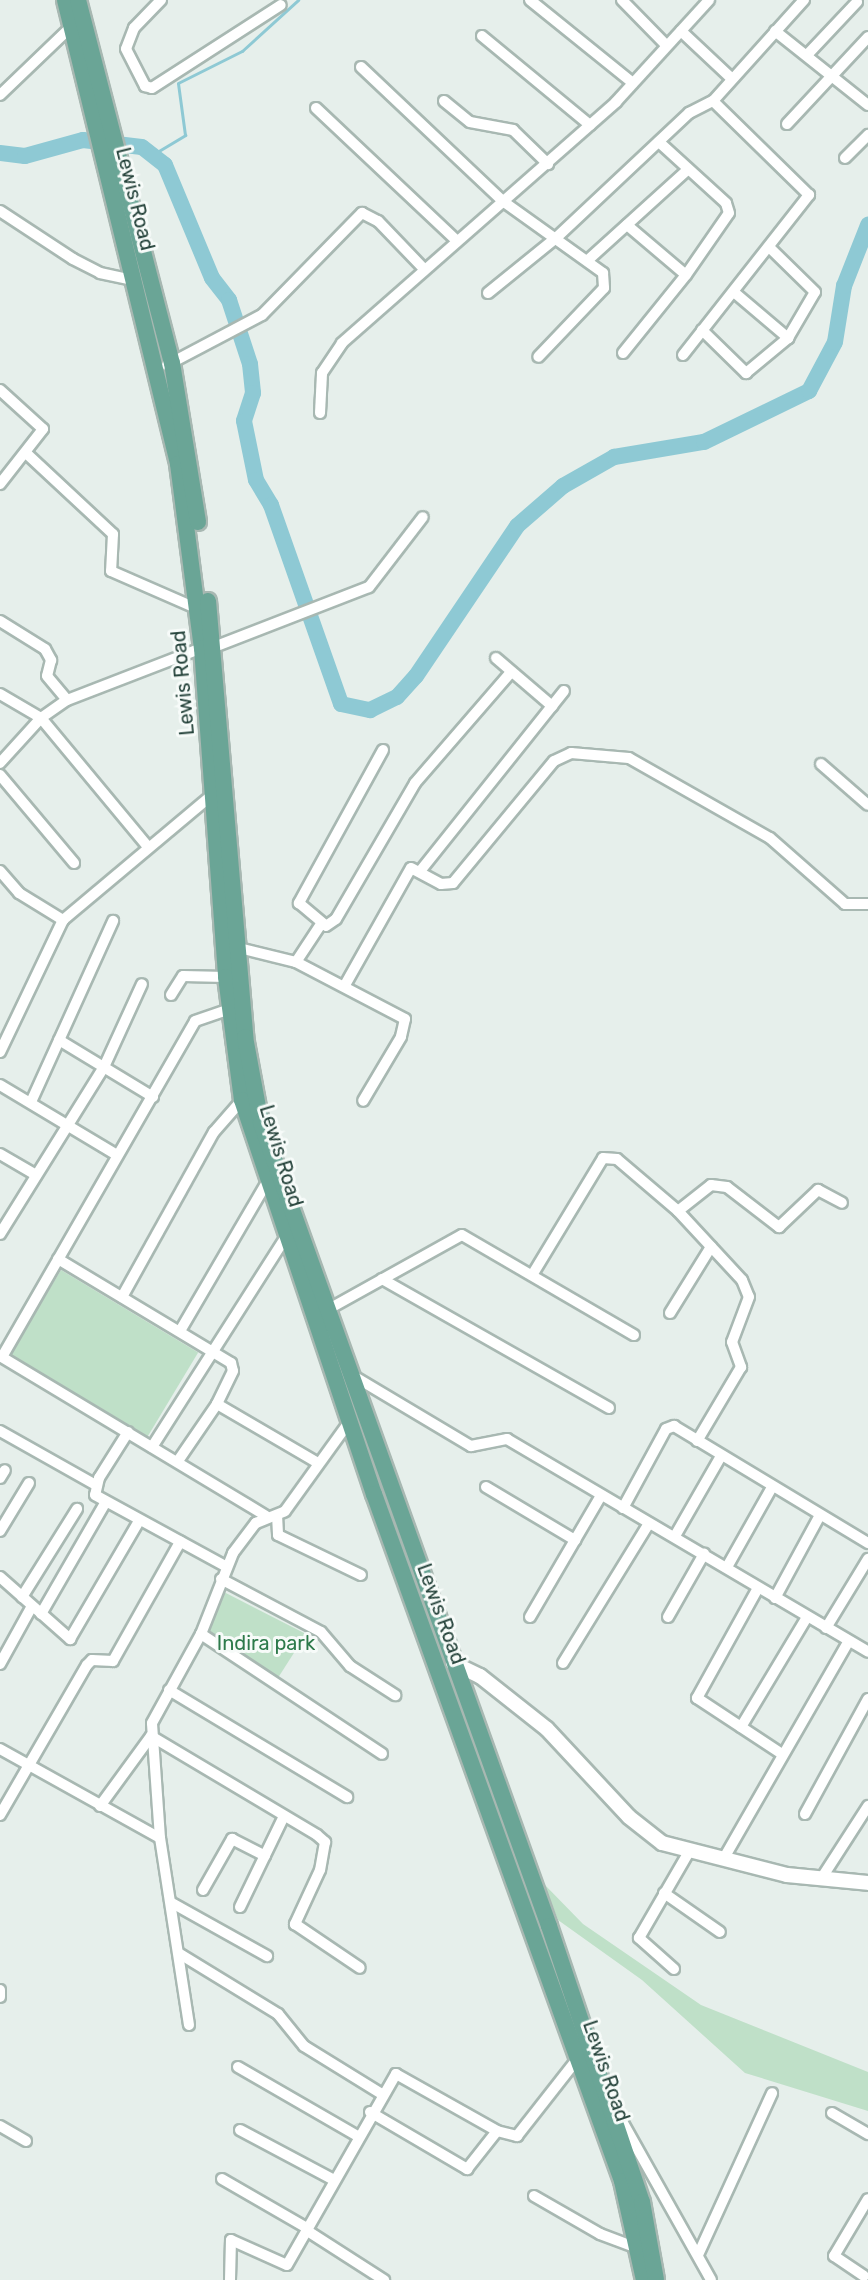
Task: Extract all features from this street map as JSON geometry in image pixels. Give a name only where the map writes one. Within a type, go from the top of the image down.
[{"type":"main road","name":"Lewis Road","points":[[65,0],[78,36],[136,270],[165,367],[208,647],[239,948],[246,1049],[261,1123],[348,1373],[381,1491],[524,1877],[549,1926],[609,2100],[642,2202],[656,2280]]},
{"type":"main road","name":"Lewis Road","points":[[78,0],[78,36]]},
{"type":"main road","name":"Lewis Road","points":[[165,367],[198,609],[208,647]]},
{"type":"main road","name":"Lewis Road","points":[[215,729],[213,794],[226,977],[242,1101],[266,1184],[350,1421],[453,1663],[468,1726]]},
{"type":"main road","name":"Lewis Road","points":[[524,1877],[532,1929],[579,2057],[640,2249],[644,2280]]},
{"type":"street","points":[[161,0],[137,23],[126,49],[145,86],[152,88],[281,5]]},
{"type":"street","points":[[530,0],[633,83]]},
{"type":"street","points":[[622,0],[667,46]]},
{"type":"street","points":[[320,413],[320,383],[330,357],[424,269],[548,164],[590,125],[633,83],[709,0]]},
{"type":"street","points":[[488,293],[556,238],[689,113],[713,101],[731,78],[804,0]]},
{"type":"street","points":[[807,55],[857,2]]},
{"type":"street","points":[[681,31],[731,78]]},
{"type":"street","points":[[775,31],[868,105]]},
{"type":"street","points":[[0,95],[78,36]]},
{"type":"street","points":[[482,36],[590,125]]},
{"type":"street","points":[[787,124],[868,37]]},
{"type":"street","points":[[361,67],[504,202],[588,260],[606,284],[538,357]]},
{"type":"street","points":[[444,101],[470,122],[513,130],[548,164]]},
{"type":"street","points":[[683,355],[735,293],[808,195],[713,101]]},
{"type":"street","points":[[316,108],[457,241]]},
{"type":"street","points":[[845,158],[868,135]]},
{"type":"street","points":[[622,353],[686,275],[729,213],[726,203],[686,171],[659,142]]},
{"type":"street","points":[[588,260],[686,171]]},
{"type":"street","points":[[0,211],[74,259],[136,270]]},
{"type":"street","points":[[165,367],[262,315],[362,213],[378,221],[424,269]]},
{"type":"street","points":[[627,225],[686,275]]},
{"type":"street","points":[[702,330],[746,373],[788,338],[815,292],[769,247]]},
{"type":"street","points":[[735,293],[788,338]]},
{"type":"street","points":[[0,390],[42,425],[41,435],[0,484]]},
{"type":"street","points":[[26,453],[113,534],[111,571],[198,609]]},
{"type":"street","points":[[0,763],[41,718],[67,700],[208,647],[291,620],[339,601],[376,580],[423,517]]},
{"type":"street","points":[[0,621],[45,649],[51,660],[47,676],[67,700]]},
{"type":"street","points":[[496,657],[552,706]]},
{"type":"street","points":[[296,962],[321,924],[336,919],[415,783],[511,672]]},
{"type":"street","points":[[345,985],[408,872],[421,870],[564,691]]},
{"type":"street","points":[[0,694],[41,718],[148,846]]},
{"type":"street","points":[[321,924],[299,908],[301,898],[383,750]]},
{"type":"street","points":[[421,870],[441,884],[460,878],[562,755],[620,755],[770,838],[845,904],[868,904]]},
{"type":"street","points":[[821,764],[868,805]]},
{"type":"street","points":[[0,775],[74,863]]},
{"type":"street","points":[[0,1052],[63,920],[148,846],[213,794]]},
{"type":"street","points":[[0,871],[19,893],[63,920]]},
{"type":"street","points":[[31,1102],[113,921]]},
{"type":"street","points":[[239,948],[296,962],[345,985],[405,1019],[401,1037],[363,1101]]},
{"type":"street","points":[[171,995],[183,976],[226,977]]},
{"type":"street","points":[[0,1234],[4,1217],[36,1175],[104,1067],[141,984]]},
{"type":"street","points":[[230,1010],[195,1021],[1,1356],[272,1516],[278,1535],[361,1575]]},
{"type":"street","points":[[59,1040],[153,1097]]},
{"type":"street","points":[[0,1085],[117,1155]]},
{"type":"street","points":[[122,1297],[214,1132],[242,1101]]},
{"type":"street","points":[[0,1154],[36,1175]]},
{"type":"street","points":[[534,1272],[603,1158],[617,1159],[678,1211],[742,1280],[749,1297],[732,1342],[741,1366],[698,1441]]},
{"type":"street","points":[[180,1331],[266,1184]]},
{"type":"street","points":[[678,1211],[711,1185],[728,1187],[779,1227],[818,1190],[842,1203]]},
{"type":"street","points":[[327,1310],[462,1235],[534,1272],[634,1335]]},
{"type":"street","points":[[152,1447],[285,1238]]},
{"type":"street","points":[[670,1313],[711,1247]]},
{"type":"street","points":[[58,1259],[213,1352],[233,1371],[217,1404],[178,1461]]},
{"type":"street","points":[[382,1279],[609,1408]]},
{"type":"street","points":[[348,1373],[471,1446],[507,1439],[600,1497],[675,1536],[758,1588],[868,1652]]},
{"type":"street","points":[[217,1404],[318,1463]]},
{"type":"street","points":[[100,1806],[151,1736],[169,1690],[201,1634],[225,1566],[318,1463],[350,1421]]},
{"type":"street","points":[[623,1508],[669,1425],[868,1543]]},
{"type":"street","points":[[0,1431],[96,1485]]},
{"type":"street","points":[[128,1432],[96,1485],[95,1496],[225,1566]]},
{"type":"street","points":[[675,1536],[721,1456]]},
{"type":"street","points":[[0,1531],[29,1483]]},
{"type":"street","points":[[486,1487],[575,1540]]},
{"type":"street","points":[[727,1567],[772,1487]]},
{"type":"street","points":[[530,1617],[600,1497]]},
{"type":"street","points":[[41,1614],[105,1503]]},
{"type":"street","points":[[22,1597],[77,1509]]},
{"type":"street","points":[[775,1598],[820,1515]]},
{"type":"street","points":[[0,1577],[70,1639],[139,1521]]},
{"type":"street","points":[[563,1663],[649,1523]]},
{"type":"street","points":[[0,1813],[88,1662],[111,1662],[117,1656],[180,1542]]},
{"type":"street","points":[[668,1617],[704,1554]]},
{"type":"street","points":[[826,1628],[868,1558]]},
{"type":"street","points":[[221,1579],[321,1632],[350,1666],[395,1695]]},
{"type":"street","points":[[758,1588],[698,1693],[702,1705],[782,1754]]},
{"type":"street","points":[[0,1664],[32,1606]]},
{"type":"street","points":[[741,1727],[807,1617]]},
{"type":"street","points":[[201,1634],[382,1754]]},
{"type":"street","points":[[724,1858],[849,1641]]},
{"type":"street","points":[[453,1663],[480,1676],[547,1729],[648,1834],[690,1850],[724,1858],[821,1879],[868,1883]]},
{"type":"street","points":[[169,1690],[347,1797]]},
{"type":"street","points":[[805,1814],[868,1699]]},
{"type":"street","points":[[151,1736],[325,1842],[319,1875],[296,1919],[297,1929],[360,1968]]},
{"type":"street","points":[[151,1736],[160,1838],[180,1954],[189,2025]]},
{"type":"street","points":[[0,1749],[160,1838]]},
{"type":"street","points":[[821,1879],[868,1806]]},
{"type":"street","points":[[240,1907],[284,1816]]},
{"type":"street","points":[[203,1890],[232,1839],[266,1856]]},
{"type":"street","points":[[674,1969],[639,1938],[690,1850]]},
{"type":"street","points":[[664,1893],[720,1932]]},
{"type":"street","points":[[172,1903],[267,1956]]},
{"type":"street","points":[[180,1954],[278,2014],[304,2046],[380,2093]]},
{"type":"street","points":[[0,1990],[0,1998]]},
{"type":"street","points":[[230,2280],[231,2240],[285,2267],[359,2137],[380,2093],[396,2074],[404,2074],[497,2131],[510,2136],[523,2132],[579,2057]]},
{"type":"street","points":[[238,2067],[359,2137]]},
{"type":"street","points":[[698,2254],[772,2093]]},
{"type":"street","points":[[609,2100],[711,2280]]},
{"type":"street","points":[[370,2112],[467,2169],[497,2131]]},
{"type":"street","points":[[832,2113],[868,2134]]},
{"type":"street","points":[[0,2126],[26,2141]]},
{"type":"street","points":[[240,2130],[334,2181]]},
{"type":"street","points":[[222,2180],[307,2229],[384,2280]]},
{"type":"street","points":[[534,2196],[600,2234],[640,2249]]},
{"type":"street","points":[[864,2275],[834,2256],[868,2199]]},
{"type":"green space","points":[[61,1270],[198,1352],[146,1439],[9,1357]]},
{"type":"green space","name":"Indira park","points":[[222,1591],[306,1634],[276,1681],[204,1636]]},
{"type":"green space","points":[[544,1884],[583,1924],[701,2005],[868,2072],[868,2111],[745,2073],[642,1980],[558,1920]]},
{"type":"waterway","points":[[152,155],[185,135],[178,83],[242,51],[298,0]]},
{"type":"waterway","points":[[0,153],[25,156],[83,140],[142,147],[165,165],[212,278],[229,300],[250,364],[253,393],[244,421],[256,480],[271,505],[341,704],[370,710],[397,697],[416,676],[517,526],[563,486],[614,457],[704,442],[809,391],[835,342],[844,286],[868,225]]}]
